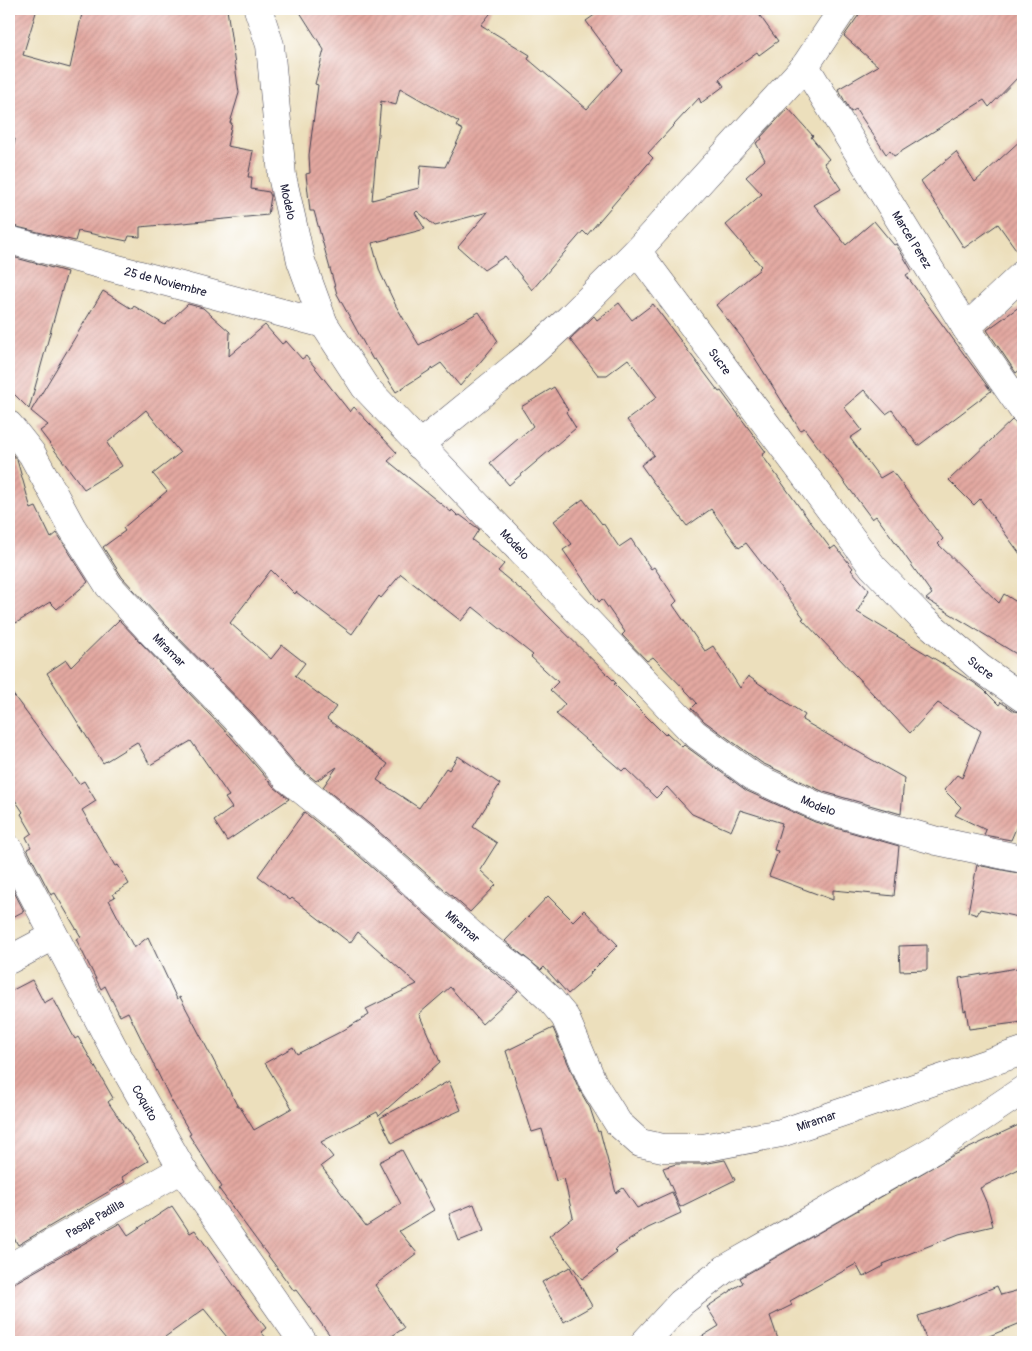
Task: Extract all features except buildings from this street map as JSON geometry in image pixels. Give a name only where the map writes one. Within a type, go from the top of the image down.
[{"type":"street","name":"Modelo","points":[[258,9],[270,45],[282,176],[301,261],[324,324],[365,387],[694,733],[754,777],[828,809],[937,841],[1023,859]]},
{"type":"street","points":[[419,444],[532,352],[570,318],[637,251],[805,66],[843,9]]},
{"type":"street","name":"Marcel Perez","points":[[805,66],[966,328],[1023,410]]},
{"type":"street","name":"25 de Noviembre","points":[[9,240],[324,324]]},
{"type":"street","name":"Sucre","points":[[637,251],[873,567],[920,616],[980,668],[1023,698]]},
{"type":"street","points":[[966,328],[1023,274]]},
{"type":"street","name":"Miramar","points":[[9,425],[32,454],[71,526],[108,586],[243,726],[286,777],[368,843],[480,942],[523,974],[549,998],[565,1017],[594,1083],[618,1123],[640,1143],[663,1148],[703,1148],[781,1133],[1023,1051]]},
{"type":"street","name":"Coquito","points":[[9,849],[114,1049],[182,1169],[302,1342]]},
{"type":"street","points":[[9,960],[54,936]]},
{"type":"street","points":[[645,1342],[681,1303],[725,1269],[935,1149],[1023,1090]]},
{"type":"street","name":"Pasaje Padilla","points":[[9,1268],[182,1169]]}]
